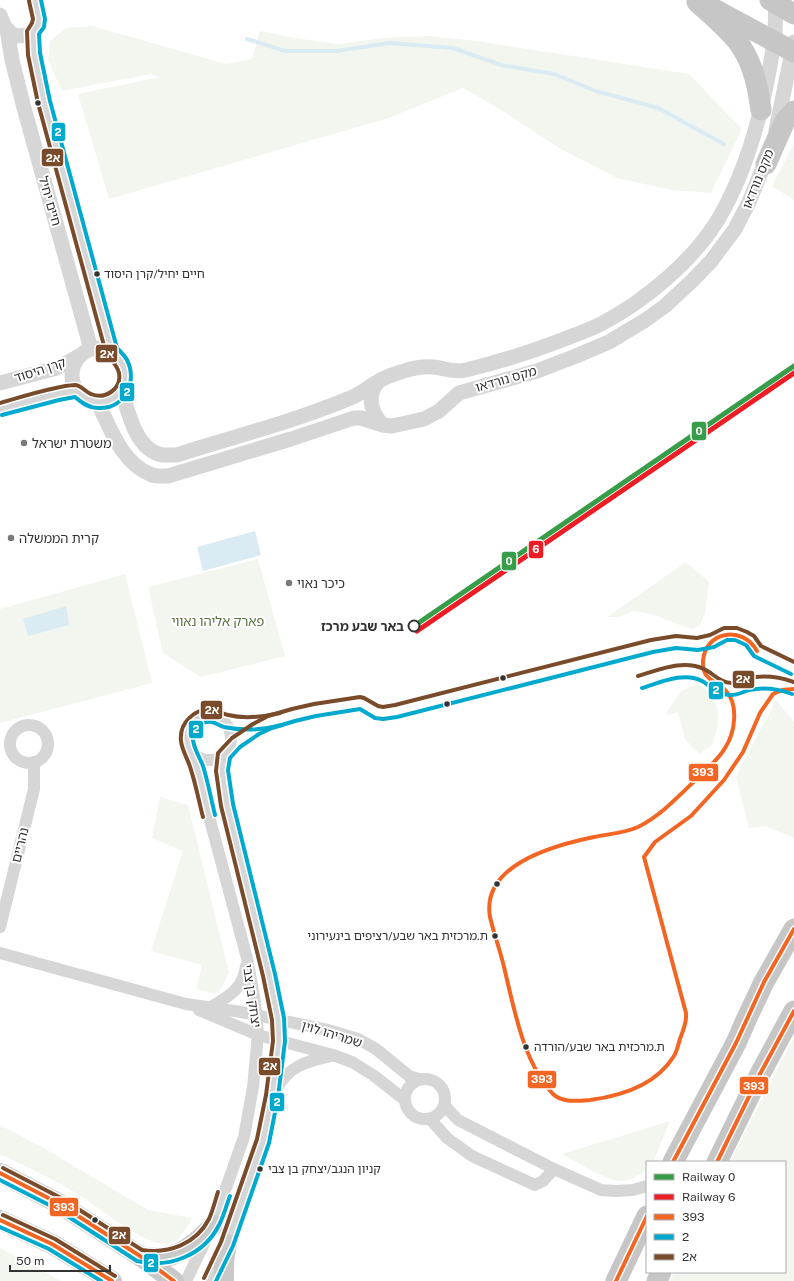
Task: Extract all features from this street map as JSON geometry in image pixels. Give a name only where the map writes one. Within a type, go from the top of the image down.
[{"type":"highway","points":[[695,1],[789,46]]},
{"type":"highway","points":[[695,1],[742,47],[752,67],[757,84],[760,110]]},
{"type":"highway","points":[[774,1],[794,14]]},
{"type":"highway","points":[[766,164],[785,121],[794,111]]},
{"type":"highway","points":[[674,1161],[736,1043],[764,982],[794,929]]},
{"type":"highway","points":[[717,1161],[760,1074],[794,1011]]},
{"type":"highway","points":[[616,1281],[646,1218]]},
{"type":"main road","points":[[0,1173],[58,1203],[140,1256],[174,1281]]},
{"type":"main road","points":[[0,1220],[52,1244],[112,1281]]},
{"type":"main road","points":[[140,1256],[155,1258],[166,1257],[178,1253],[203,1237],[213,1225]]},
{"type":"main road","points":[[224,1281],[224,1261],[227,1244]]},
{"type":"street","name":"חיים יחיל","points":[[35,0],[39,19],[37,27],[33,32],[34,54],[44,102],[112,351]]},
{"type":"street","points":[[774,1],[789,46]]},
{"type":"street","name":"חיים יחיל","points":[[0,14],[7,29],[12,60],[85,352]]},
{"type":"street","points":[[7,29],[10,32],[20,36],[33,32]]},
{"type":"street","name":"מקס נורדאו","points":[[122,391],[132,424],[143,443],[153,451],[163,455],[176,454],[301,416],[350,398],[379,381],[399,373],[421,367],[436,367],[448,371],[461,371],[530,352],[600,325],[633,305],[679,266],[697,248],[718,218],[747,157],[760,110],[789,46]]},
{"type":"street","name":"מקס נורדאו","points":[[98,403],[123,453],[137,466],[149,474],[168,476],[291,439],[354,418],[361,418],[383,425],[392,426],[424,419],[440,411],[459,393],[466,390],[537,371],[609,342],[644,321],[688,285],[712,260],[735,229],[766,164],[775,133],[789,46]]},
{"type":"street","points":[[105,349],[112,351],[119,357],[124,365],[126,374],[122,391],[112,400],[98,403],[86,399],[76,391],[72,383],[71,373],[74,364],[85,352],[105,349]]},
{"type":"street","name":"קרן היסוד","points":[[0,383],[57,368],[85,352]]},
{"type":"street","points":[[461,371],[467,380],[466,390]]},
{"type":"street","points":[[379,381],[372,389],[371,400],[375,414],[383,425]]},
{"type":"street","name":"קרן היסוד","points":[[0,409],[58,394],[76,391]]},
{"type":"street","points":[[210,716],[222,720],[229,728],[231,733],[231,744],[224,755],[212,761],[198,758],[192,753],[187,742],[188,730],[196,720],[201,717],[210,716]]},
{"type":"street","name":"יצחק בן צבי","points":[[186,1281],[213,1225],[244,1137],[253,1087],[258,1035],[257,1015],[247,958],[192,753]]},
{"type":"street","name":"יצחק בן צבי","points":[[209,1281],[227,1244],[263,1140],[272,1096],[279,1041],[278,1019],[269,975],[227,805],[222,770],[224,755]]},
{"type":"street","name":"נהריים","points":[[0,927],[34,789],[34,762]]},
{"type":"street","name":"שמריהו לוין","points":[[0,952],[186,1004],[258,1035],[333,1055],[352,1062],[373,1075],[405,1100]]},
{"type":"street","points":[[211,1007],[226,998],[239,987],[243,979],[247,958]]},
{"type":"street","name":"שמריהו לוין","points":[[186,1004],[278,1019],[328,1030],[358,1039],[376,1049],[409,1076],[420,1079]]},
{"type":"street","points":[[272,1096],[279,1084],[292,1070],[301,1064],[333,1055]]},
{"type":"street","points":[[426,1078],[438,1083],[445,1093],[444,1106],[441,1112],[430,1119],[418,1118],[413,1115],[406,1106],[405,1100],[408,1087],[413,1082],[420,1079],[426,1078]]},
{"type":"street","points":[[444,1106],[458,1120],[554,1169],[601,1190],[633,1190],[646,1186]]},
{"type":"street","points":[[430,1119],[447,1138],[459,1148],[472,1156],[535,1184],[543,1181],[554,1169]]},
{"type":"green space","points":[[92,26],[226,64],[252,59],[260,31],[294,38],[339,44],[383,38],[429,36],[476,41],[689,74],[742,129],[711,193],[671,190],[617,178],[559,148],[506,113],[463,88],[389,118],[109,199],[78,94],[161,77],[151,74],[62,91],[48,60],[50,41],[66,28]]},
{"type":"green space","points":[[794,143],[794,200],[772,186]]},
{"type":"green space","name":"פארק אליהו נאווי","points":[[258,559],[285,656],[201,677],[163,653],[148,587]]},
{"type":"green space","points":[[686,562],[709,582],[705,613],[700,625],[693,629],[651,614],[633,611],[620,617],[607,617]]},
{"type":"green space","points":[[125,574],[152,683],[0,723],[0,609]]},
{"type":"green space","points":[[698,684],[712,693],[718,710],[718,726],[712,745],[699,754],[685,739],[678,712],[667,715],[667,712],[681,691]]},
{"type":"green space","points":[[776,700],[794,722],[794,838],[765,826],[749,828],[736,777]]},
{"type":"green space","points":[[160,797],[188,805],[229,973],[222,987],[215,994],[196,989],[202,965],[151,951],[183,851],[152,838]]},
{"type":"green space","points":[[794,1037],[794,1281],[670,1281],[674,1273],[786,1273],[786,1161],[731,1161]]},
{"type":"green space","points":[[670,1121],[653,1161],[646,1161],[646,1169],[639,1175],[629,1180],[622,1181],[608,1178],[562,1154]]},
{"type":"green space","points":[[0,1125],[42,1147],[148,1210],[192,1218],[186,1230],[176,1240],[168,1244],[159,1243],[148,1239],[123,1226],[71,1190],[0,1154]]},
{"type":"green space","points":[[0,1248],[61,1281],[0,1281]]},
{"type":"shaded area","points":[[255,531],[261,555],[203,571],[197,547]]},
{"type":"shaded area","points":[[66,606],[69,625],[28,636],[23,619]]},
{"type":"waterway","points":[[247,39],[285,51],[337,51],[389,43],[453,48],[501,65],[554,74],[596,91],[658,108],[724,144]]},
{"type":"rail line","name":"0","points":[[414,626],[794,366]]},
{"type":"rail line","name":"6","points":[[417,631],[794,373]]},
{"type":"transit line","name":"2","points":[[2,415],[75,397],[93,408],[109,407],[116,403],[127,392],[131,376],[127,360],[117,348],[50,101],[40,53],[39,34],[44,27],[45,19],[41,0]]},
{"type":"transit line","name":"2א","points":[[0,403],[48,390],[75,385],[91,394],[102,396],[111,392],[118,384],[119,379],[117,367],[106,353],[38,103],[28,55],[27,31],[33,19],[29,1]]},
{"type":"transit line","name":"2א","points":[[204,1278],[221,1242],[257,1139],[266,1095],[273,1041],[272,1020],[263,976],[221,806],[216,771],[218,753],[232,738],[268,716],[314,704],[360,697],[378,706],[383,707],[395,705],[651,640],[676,636],[697,638],[710,635],[724,628],[737,628],[747,632],[754,636],[761,646],[794,662]]},
{"type":"transit line","name":"393","points":[[757,651],[751,643],[743,637],[734,635],[726,635],[717,638],[710,643],[705,651],[703,661],[705,673],[710,679],[726,691],[733,704],[733,727],[728,742],[721,754],[673,801],[647,822],[633,829],[560,846],[524,860],[509,871],[497,884],[490,899],[490,917],[521,1034],[534,1066],[543,1081],[557,1097],[570,1101],[580,1101],[614,1096],[648,1082],[658,1075],[674,1056],[686,1020],[686,1013],[644,857],[655,842],[691,816],[724,780],[743,752],[760,713],[773,694],[782,690],[794,689]]},
{"type":"transit line","name":"2","points":[[216,1281],[233,1246],[269,1143],[278,1097],[285,1041],[284,1018],[275,974],[233,804],[228,770],[230,758],[240,747],[259,734],[272,728],[316,716],[360,709],[375,718],[383,719],[397,717],[653,652],[676,648],[698,650],[714,647],[727,640],[735,640],[746,645],[754,656],[791,674]]},
{"type":"transit line","name":"2א","points":[[638,676],[671,666],[688,665],[704,669],[727,683],[733,683],[754,677],[777,678],[794,682]]},
{"type":"transit line","name":"2","points":[[642,688],[672,679],[687,677],[695,678],[718,691],[729,695],[760,689],[776,690],[792,694]]},
{"type":"transit line","name":"2א","points":[[203,817],[193,776],[181,741],[181,734],[186,722],[195,714],[207,710],[214,710],[226,715],[241,717],[280,713]]},
{"type":"transit line","name":"2","points":[[215,815],[203,766],[193,740],[194,733],[198,726],[208,722],[214,722],[224,727],[246,729],[260,729],[282,725]]},
{"type":"transit line","name":"393","points":[[674,1161],[736,1043],[764,982],[794,929]]},
{"type":"transit line","name":"393","points":[[717,1161],[760,1074],[794,1011]]},
{"type":"transit line","name":"2א","points":[[3,1168],[61,1198],[142,1250],[152,1251],[172,1249],[189,1241],[197,1235],[209,1219],[218,1192]]},
{"type":"transit line","name":"393","points":[[0,1173],[58,1203],[140,1256],[174,1281]]},
{"type":"transit line","name":"2","points":[[0,1180],[55,1208],[137,1261],[149,1263],[173,1261],[195,1252],[204,1244],[219,1225],[230,1196]]},
{"type":"transit line","name":"2א","points":[[3,1215],[55,1239],[115,1276]]},
{"type":"transit line","name":"393","points":[[616,1281],[646,1218]]},
{"type":"transit line","name":"393","points":[[0,1220],[52,1244],[112,1281]]},
{"type":"transit line","name":"2","points":[[0,1227],[49,1249],[101,1281]]},
{"type":"place","name":"חיים יחיל/קרן היסוד","points":[[97,274]]},
{"type":"place","name":"משטרת ישראל","points":[[24,443]]},
{"type":"place","name":"קרית הממשלה","points":[[11,538]]},
{"type":"place","name":"כיכר נאוי","points":[[289,583]]},
{"type":"place","name":"באר שבע מרכז","points":[[414,626]]},
{"type":"place","name":"ת.מרכזית באר שבע/רציפים בינעירוני","points":[[495,936]]},
{"type":"place","name":"ת.מרכזית באר שבע/הורדה","points":[[526,1047]]},
{"type":"place","name":"קניון הנגב/יצחק בן צבי","points":[[260,1169]]}]
